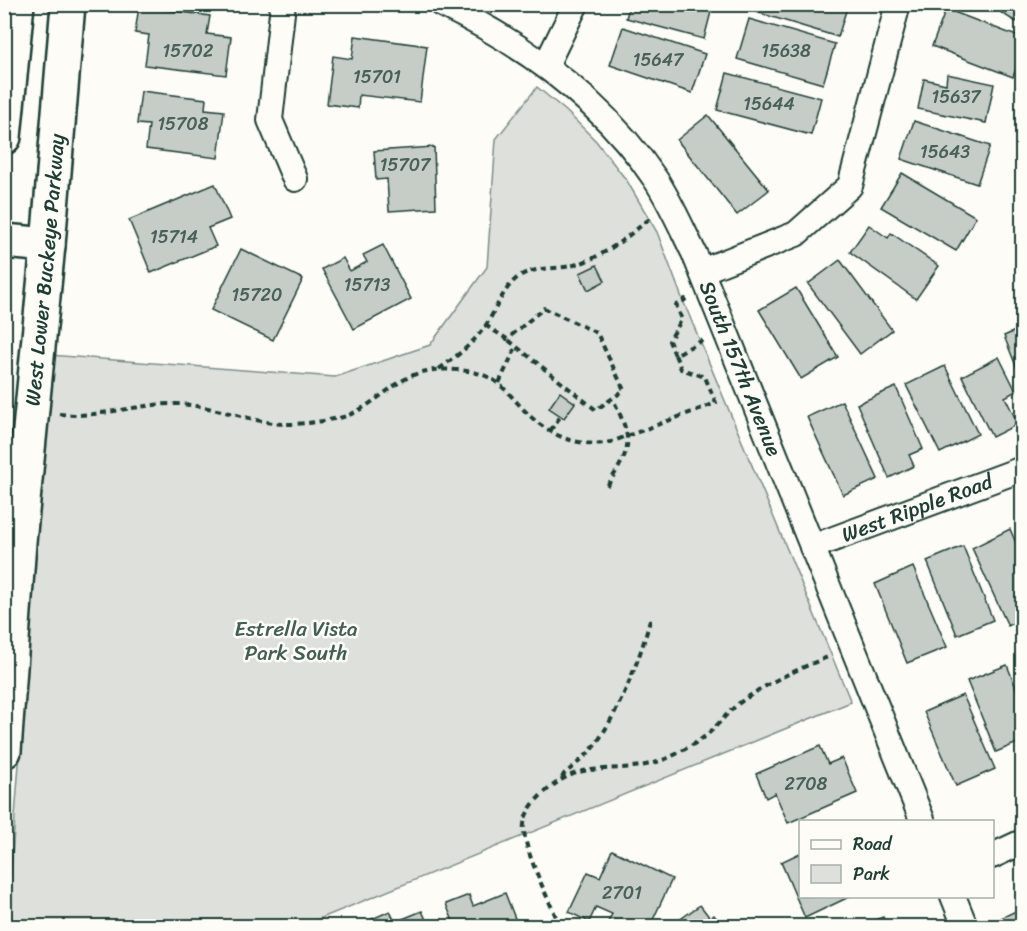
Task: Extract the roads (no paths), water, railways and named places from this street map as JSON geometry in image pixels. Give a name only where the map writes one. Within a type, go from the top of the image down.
[{"type":"main road","points":[[4,137],[17,4]]},
{"type":"main road","name":"West Lower Buckeye Parkway","points":[[4,751],[19,542],[48,245],[68,4]]},
{"type":"main road","points":[[4,241],[48,245]]},
{"type":"street","points":[[282,4],[270,120],[295,179]]},
{"type":"street","name":"South 157th Avenue","points":[[441,4],[510,41],[546,65],[617,129],[657,182],[702,271],[922,820]]},
{"type":"street","points":[[546,65],[576,4]]},
{"type":"street","points":[[702,271],[796,234],[850,186],[898,4]]},
{"type":"street","name":"West Ripple Road","points":[[813,547],[1023,469]]},
{"type":"street","points":[[994,856],[1023,842]]},
{"type":"street","points":[[953,898],[965,927]]},
{"type":"park label","name":"Estrella Vista Park South","points":[[296,641]]}]
